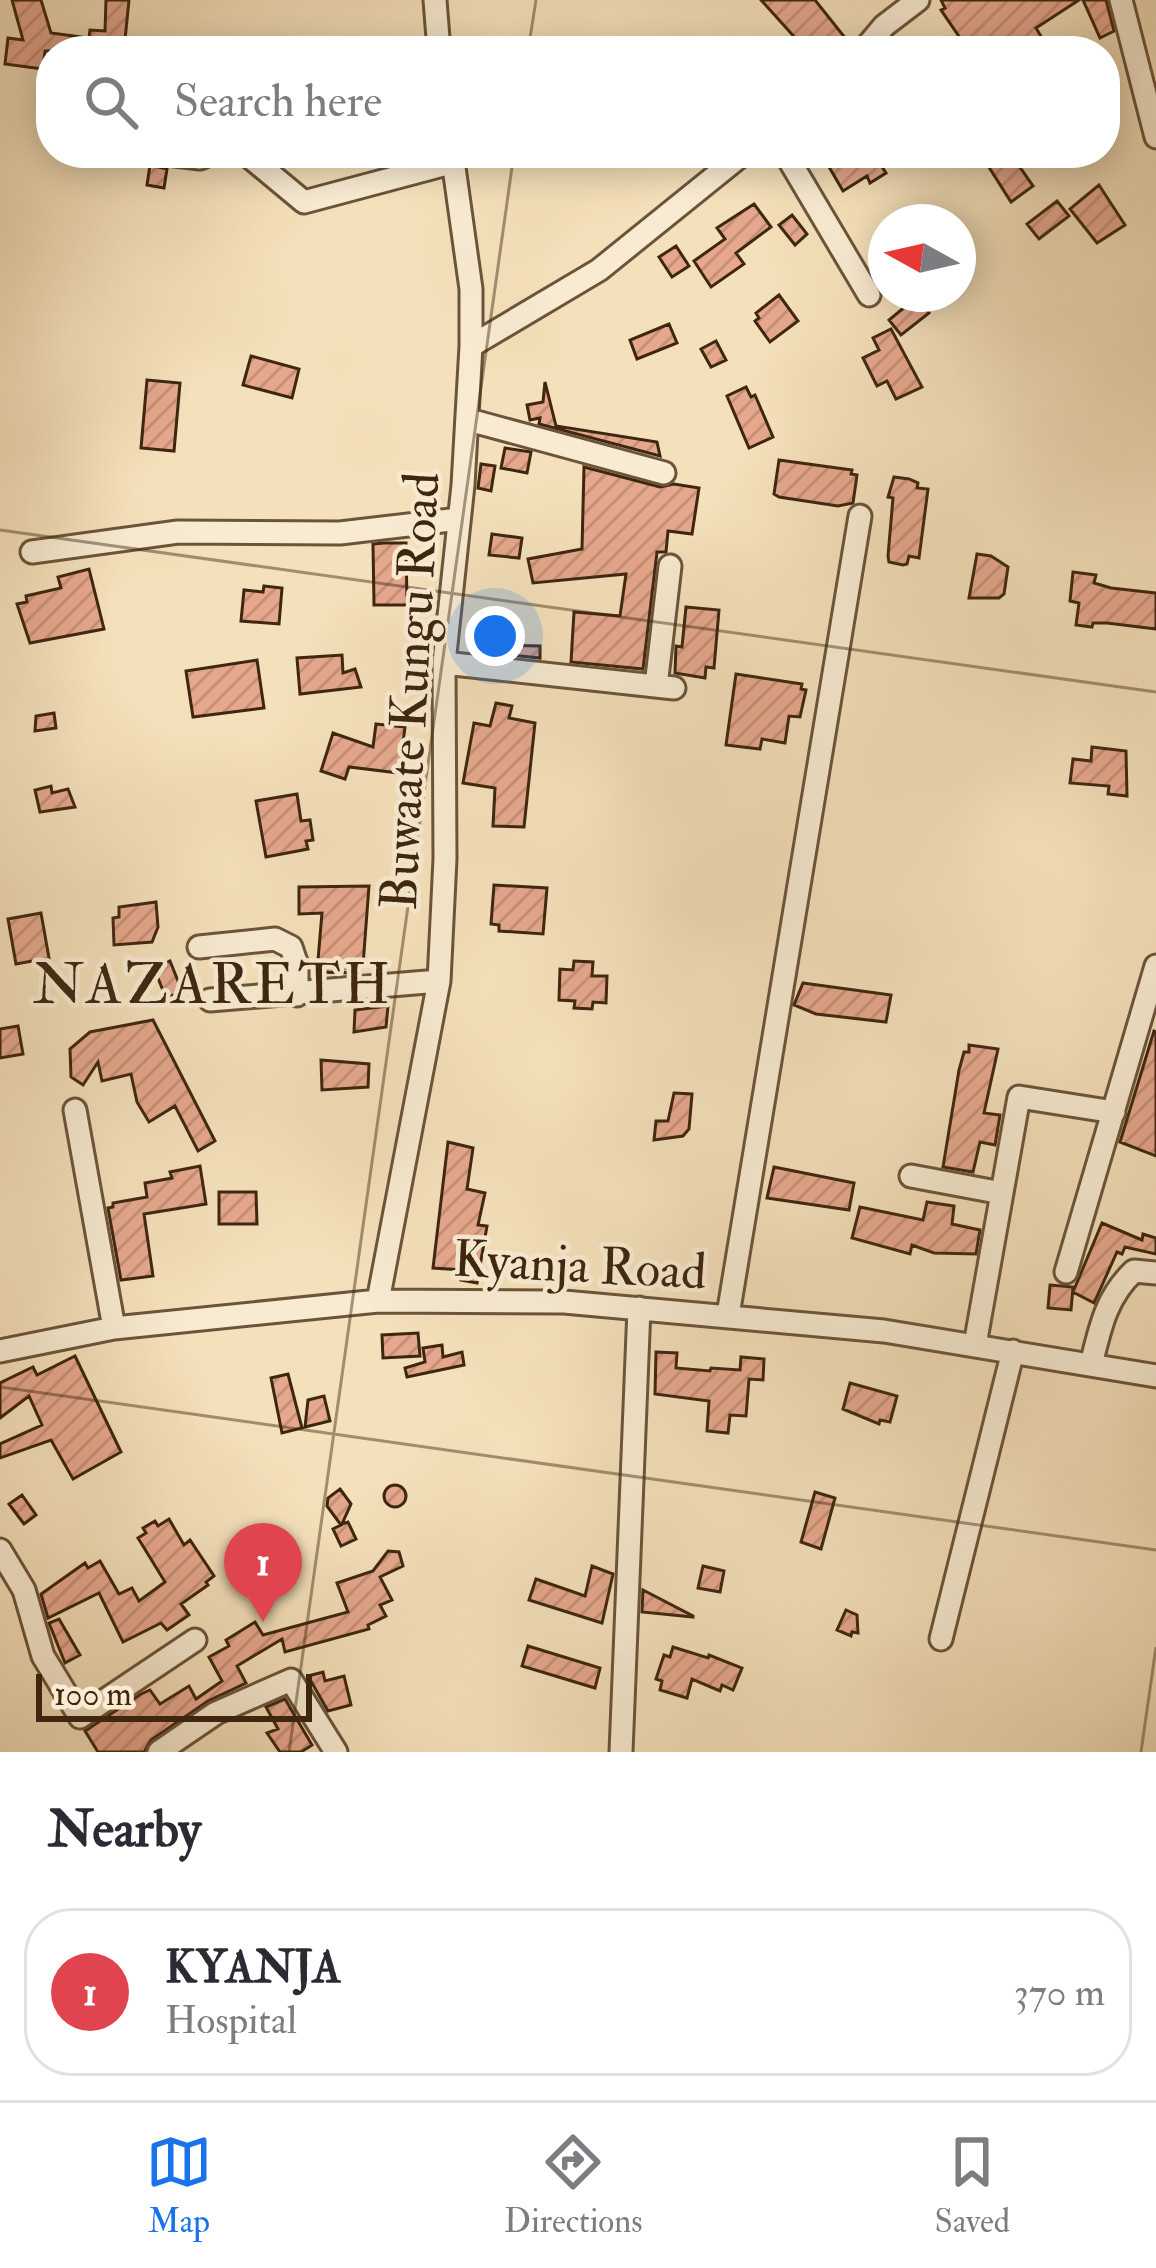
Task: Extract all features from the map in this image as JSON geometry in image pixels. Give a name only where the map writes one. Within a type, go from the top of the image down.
[{"type":"street","points":[[435,0],[438,36]]},
{"type":"street","points":[[876,36],[918,0]]},
{"type":"street","points":[[1121,0],[1156,136]]},
{"type":"street","points":[[262,168],[304,202],[419,168]]},
{"type":"street","name":"Buwaate Kungu Road","points":[[378,1301],[439,981],[445,859],[444,663],[469,420],[471,346],[471,289],[454,168]]},
{"type":"street","points":[[471,346],[599,271],[725,168]]},
{"type":"street","points":[[794,168],[868,293]]},
{"type":"street","points":[[469,420],[664,473]]},
{"type":"street","points":[[728,1315],[860,516]]},
{"type":"street","points":[[32,552],[178,532],[340,533],[459,518]]},
{"type":"street","points":[[444,663],[665,687],[670,566]]},
{"type":"street","points":[[200,947],[274,939],[291,947],[297,965],[297,995]]},
{"type":"street","points":[[1066,1272],[1156,966]]},
{"type":"street","points":[[210,1000],[439,981]]},
{"type":"street","points":[[975,1345],[1019,1097],[1114,1112]]},
{"type":"street","points":[[75,1110],[114,1328]]},
{"type":"street","points":[[911,1176],[1002,1192]]},
{"type":"street","points":[[1091,1365],[1105,1310],[1121,1283],[1134,1271],[1156,1273]]},
{"type":"street","name":"Kyanja Road","points":[[0,1352],[114,1328],[378,1301],[564,1302],[728,1315],[975,1345],[1156,1376]]},
{"type":"street","points":[[621,1752],[639,1308]]},
{"type":"street","points":[[940,1639],[1013,1351]]},
{"type":"street","points":[[0,1550],[24,1590],[43,1656],[80,1717],[195,1640]]},
{"type":"street","points":[[159,1752],[216,1713],[291,1680],[336,1752]]},
{"type":"building","points":[[12,0],[41,0],[51,33],[74,36],[36,36],[36,68],[5,64],[8,38],[23,40]]},
{"type":"building","points":[[106,0],[129,0],[125,36],[89,36],[90,30],[105,31]]},
{"type":"building","points":[[761,0],[815,0],[844,36],[793,36]]},
{"type":"building","points":[[941,0],[1079,0],[1036,28],[1041,36],[959,36],[941,10],[945,8]]},
{"type":"building","points":[[1083,0],[1106,0],[1114,31],[1099,36]]},
{"type":"building","points":[[150,168],[167,169],[164,188],[147,185]]},
{"type":"building","points":[[830,168],[883,168],[886,173],[870,183],[867,176],[843,191]]},
{"type":"building","points":[[989,168],[1020,168],[1033,186],[1011,202]]},
{"type":"building","points":[[1099,185],[1125,225],[1097,243],[1070,209]]},
{"type":"building","points":[[1057,201],[1069,216],[1039,239],[1027,224]]},
{"type":"building","points":[[754,204],[771,227],[736,253],[744,264],[711,287],[694,261],[725,239],[717,228]]},
{"type":"building","points":[[792,215],[807,234],[795,245],[779,225]]},
{"type":"building","points":[[676,246],[689,266],[672,277],[659,257]]},
{"type":"building","points":[[779,295],[798,321],[770,342],[755,321],[756,313]]},
{"type":"building","points":[[899,312],[929,313],[901,335],[889,320]]},
{"type":"building","points":[[669,324],[677,343],[637,359],[630,340]]},
{"type":"building","points":[[891,329],[922,387],[896,399],[887,381],[877,386],[863,358],[879,350],[873,338]]},
{"type":"building","points":[[716,341],[726,360],[711,367],[701,349]]},
{"type":"building","points":[[251,356],[299,369],[292,398],[243,385]]},
{"type":"building","points":[[147,380],[180,383],[174,451],[141,448]]},
{"type":"building","points":[[545,382],[556,426],[657,442],[660,456],[539,424],[540,418],[530,420],[527,405],[543,402]]},
{"type":"building","points":[[746,387],[751,397],[755,395],[773,437],[749,448],[727,396]]},
{"type":"building","points":[[505,448],[531,452],[527,473],[501,468]]},
{"type":"building","points":[[779,460],[852,470],[857,475],[853,503],[838,506],[779,497],[774,494]]},
{"type":"building","points":[[481,464],[495,466],[491,491],[478,488]]},
{"type":"building","points":[[584,467],[660,487],[699,488],[692,534],[668,531],[666,552],[657,552],[643,669],[571,662],[574,612],[620,616],[626,574],[533,583],[528,559],[582,549]]},
{"type":"building","points":[[894,477],[928,489],[919,558],[909,556],[903,565],[889,562],[888,556],[893,498],[888,497]]},
{"type":"building","points":[[492,534],[522,538],[519,558],[489,555]]},
{"type":"building","points":[[406,543],[407,605],[374,605],[373,544]]},
{"type":"building","points":[[977,554],[1008,567],[1004,594],[999,598],[969,598]]},
{"type":"building","points":[[89,569],[104,629],[30,643],[17,604],[27,602],[26,596],[61,588],[58,577]]},
{"type":"building","points":[[1073,572],[1096,575],[1094,583],[1111,588],[1156,593],[1156,629],[1076,625],[1079,603],[1070,601]]},
{"type":"building","points":[[264,586],[282,588],[279,624],[241,621],[244,590],[263,592]]},
{"type":"building","points":[[686,607],[719,610],[714,668],[706,667],[705,678],[675,673]]},
{"type":"building","points":[[489,645],[540,646],[540,658],[489,653]]},
{"type":"building","points":[[342,655],[343,673],[355,669],[361,687],[300,694],[297,658]]},
{"type":"building","points":[[257,660],[264,708],[193,717],[186,671]]},
{"type":"building","points":[[736,674],[802,684],[801,689],[806,690],[800,717],[789,716],[785,743],[762,739],[760,749],[726,745]]},
{"type":"building","points":[[496,703],[512,706],[509,718],[535,723],[524,827],[493,826],[495,788],[463,783],[474,723],[490,726]]},
{"type":"building","points":[[54,713],[56,728],[35,731],[36,716]]},
{"type":"building","points":[[376,724],[405,727],[399,773],[349,767],[345,779],[321,771],[333,733],[373,747]]},
{"type":"building","points":[[1092,747],[1126,751],[1127,796],[1108,794],[1109,786],[1070,783],[1073,759],[1091,761]]},
{"type":"building","points":[[51,786],[52,793],[68,789],[75,807],[40,812],[35,790]]},
{"type":"building","points":[[297,794],[301,821],[310,820],[313,840],[306,841],[308,849],[266,857],[256,801]]},
{"type":"building","points":[[494,885],[547,888],[543,934],[499,931],[499,925],[491,924]]},
{"type":"building","points":[[369,886],[363,965],[354,965],[354,973],[317,972],[322,913],[299,914],[299,887]]},
{"type":"building","points":[[156,902],[158,927],[152,942],[114,945],[113,918],[119,917],[119,907]]},
{"type":"building","points":[[41,913],[49,958],[16,964],[8,919]]},
{"type":"building","points":[[170,961],[182,991],[166,998],[154,968]]},
{"type":"building","points":[[574,961],[593,962],[592,976],[607,976],[606,1003],[593,1002],[592,1009],[574,1008],[575,1001],[559,1000],[560,969],[573,970]]},
{"type":"building","points":[[803,983],[891,995],[886,1022],[816,1014],[794,1005]]},
{"type":"building","points":[[388,1006],[386,1027],[354,1032],[355,1010]]},
{"type":"building","points":[[153,1020],[215,1141],[198,1151],[175,1106],[149,1122],[137,1102],[131,1074],[102,1081],[98,1062],[83,1085],[71,1077],[70,1049],[90,1032]]},
{"type":"building","points":[[18,1026],[23,1054],[0,1058],[0,1029]]},
{"type":"building","points":[[1156,1032],[1156,1156],[1120,1142]]},
{"type":"building","points":[[969,1045],[998,1049],[984,1113],[1000,1115],[995,1145],[980,1142],[973,1172],[943,1167],[959,1070]]},
{"type":"building","points":[[321,1060],[369,1064],[368,1087],[322,1090]]},
{"type":"building","points":[[674,1093],[692,1094],[689,1129],[683,1136],[654,1140],[656,1121],[668,1121]]},
{"type":"building","points":[[448,1142],[473,1148],[467,1189],[485,1193],[478,1225],[487,1226],[477,1283],[461,1280],[463,1270],[433,1268]]},
{"type":"building","points":[[200,1166],[206,1204],[144,1214],[153,1276],[121,1280],[108,1208],[147,1197],[145,1183]]},
{"type":"building","points":[[774,1167],[854,1183],[849,1210],[767,1198]]},
{"type":"building","points":[[219,1192],[256,1192],[257,1224],[219,1224]]},
{"type":"building","points":[[927,1202],[954,1206],[952,1224],[980,1230],[976,1254],[934,1253],[912,1245],[910,1254],[852,1238],[860,1207],[923,1220]]},
{"type":"building","points":[[1102,1223],[1142,1240],[1143,1234],[1156,1238],[1156,1254],[1125,1247],[1122,1254],[1117,1252],[1094,1303],[1073,1292]]},
{"type":"building","points":[[1050,1285],[1073,1287],[1071,1310],[1048,1308]]},
{"type":"building","points":[[418,1333],[420,1356],[383,1358],[382,1335]]},
{"type":"building","points":[[442,1345],[443,1357],[462,1352],[464,1365],[407,1377],[405,1368],[425,1362],[423,1348]]},
{"type":"building","points":[[656,1352],[677,1353],[676,1368],[710,1371],[740,1370],[741,1357],[764,1359],[763,1380],[749,1379],[746,1416],[730,1415],[728,1433],[707,1431],[709,1401],[655,1394]]},
{"type":"building","points":[[75,1356],[121,1452],[73,1479],[51,1440],[0,1458],[0,1444],[42,1425],[29,1396],[0,1418],[0,1383],[33,1367],[37,1375]]},
{"type":"building","points":[[288,1374],[302,1428],[282,1433],[271,1378]]},
{"type":"building","points":[[850,1383],[897,1396],[890,1422],[880,1420],[879,1424],[843,1409]]},
{"type":"building","points":[[324,1396],[330,1421],[305,1427],[308,1400]]},
{"type":"building","points":[[395,1485],[406,1496],[395,1507],[384,1496]]},
{"type":"building","points":[[340,1489],[351,1504],[342,1524],[348,1522],[356,1539],[341,1546],[333,1529],[341,1525],[327,1506],[328,1498]]},
{"type":"building","points":[[815,1492],[835,1498],[821,1549],[801,1542]]},
{"type":"building","points":[[22,1495],[36,1515],[24,1524],[9,1504]]},
{"type":"building","points":[[169,1519],[184,1545],[190,1540],[214,1576],[181,1604],[189,1615],[167,1630],[161,1623],[123,1642],[99,1593],[48,1618],[41,1594],[85,1563],[88,1568],[100,1561],[119,1594],[132,1588],[139,1601],[165,1582],[138,1538],[146,1533],[143,1528]]},
{"type":"building","points":[[388,1551],[399,1552],[403,1566],[380,1577],[392,1600],[380,1605],[386,1616],[368,1625],[369,1629],[285,1652],[282,1639],[237,1666],[246,1683],[208,1701],[151,1740],[144,1752],[98,1752],[85,1731],[150,1690],[160,1704],[189,1686],[196,1699],[222,1681],[209,1657],[255,1622],[263,1635],[348,1612],[337,1583],[373,1571]]},
{"type":"building","points":[[592,1566],[613,1574],[602,1623],[529,1600],[536,1579],[585,1596]]},
{"type":"building","points":[[703,1566],[724,1571],[720,1592],[698,1588]]},
{"type":"building","points":[[643,1590],[693,1616],[693,1617],[642,1612]]},
{"type":"building","points":[[846,1610],[857,1615],[858,1633],[851,1636],[837,1630]]},
{"type":"building","points":[[59,1619],[80,1655],[65,1663],[49,1623]]},
{"type":"building","points":[[528,1646],[600,1668],[595,1688],[522,1666]]},
{"type":"building","points":[[673,1647],[742,1668],[733,1690],[722,1685],[720,1691],[692,1679],[687,1698],[660,1690],[662,1681],[656,1679],[664,1655],[670,1657]]},
{"type":"building","points":[[323,1672],[325,1681],[344,1676],[351,1705],[328,1711],[308,1676]]},
{"type":"building","points":[[285,1699],[312,1745],[301,1752],[280,1752],[267,1733],[278,1729],[266,1707]]},
{"type":"place","name":"KYANJA","points":[[263,1622]]},
{"type":"district","name":"NAZARETH","points":[[213,983]]}]
